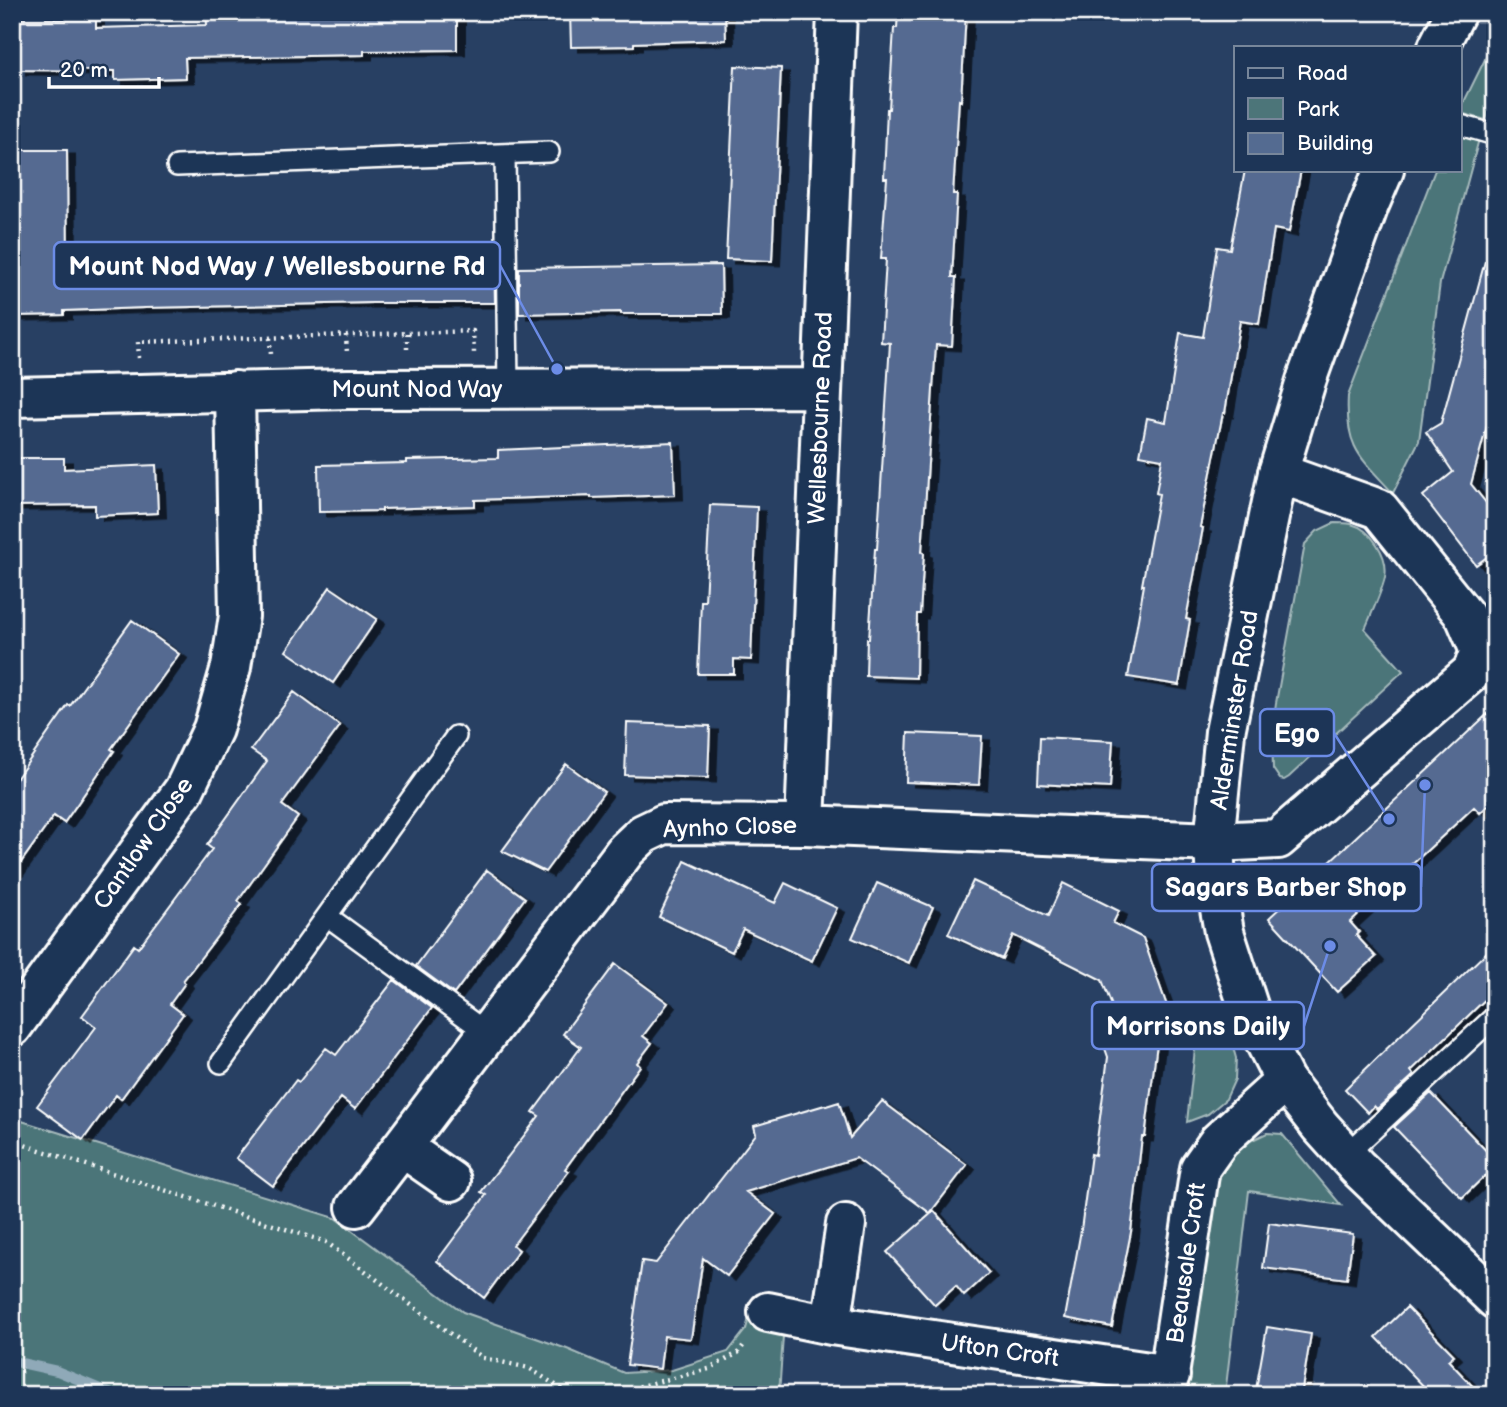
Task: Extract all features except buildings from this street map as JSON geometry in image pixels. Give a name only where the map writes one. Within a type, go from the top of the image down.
[{"type":"street","name":"Wellesbourne Road","points":[[805,825],[837,12]]},
{"type":"street","points":[[1439,46],[1456,12]]},
{"type":"street","name":"Alderminster Road","points":[[1383,172],[1307,378],[1278,473],[1225,732],[1213,842],[1216,885],[1227,940],[1250,1012],[1285,1081],[1346,1154],[1495,1299]]},
{"type":"street","name":"Mount Nod Way","points":[[12,397],[492,388],[821,388]]},
{"type":"street","name":"Cantlow Close","points":[[13,1025],[184,790],[213,729],[231,667],[239,616],[235,391]]},
{"type":"street","name":"Aynho Close","points":[[356,1206],[626,850],[643,834],[664,824],[805,825],[1213,842],[1278,839],[1472,672],[1480,651],[1465,617],[1379,509],[1278,473]]},
{"type":"street","name":"Beausale Croft","points":[[1168,1385],[1200,1168],[1219,1141],[1285,1081]]},
{"type":"street","points":[[402,1147],[451,1181]]},
{"type":"street","points":[[831,1325],[846,1224]]},
{"type":"street","name":"Ufton Croft","points":[[768,1312],[1168,1385]]},
{"type":"lane","points":[[1462,126],[1495,135]]},
{"type":"lane","points":[[177,166],[549,152]]},
{"type":"lane","points":[[492,388],[505,154]]},
{"type":"lane","points":[[221,1063],[456,736]]},
{"type":"lane","points":[[327,916],[487,1033]]},
{"type":"lane","points":[[1346,1154],[1495,1016]]},
{"type":"path","points":[[140,394],[138,342],[473,331],[492,388]]},
{"type":"path","points":[[12,1141],[326,1242],[483,1358],[529,1368],[571,1395]]},
{"type":"path","points":[[605,1395],[709,1369],[738,1353],[768,1312]]},
{"type":"green space","points":[[1495,39],[1495,87],[1486,120],[1462,114],[1462,106]]},
{"type":"green space","points":[[1462,135],[1479,139],[1440,283],[1419,441],[1393,493],[1363,460],[1352,440],[1348,396],[1434,172],[1462,172]]},
{"type":"green space","points":[[1334,523],[1349,524],[1365,531],[1381,552],[1386,569],[1385,577],[1365,629],[1403,671],[1284,780],[1280,779],[1273,769],[1272,733],[1305,544],[1317,531]]},
{"type":"green space","points":[[1230,1037],[1236,1058],[1235,1079],[1226,1099],[1208,1114],[1187,1122],[1196,1040]]},
{"type":"green space","points":[[12,1118],[335,1218],[463,1312],[567,1349],[624,1373],[672,1370],[728,1352],[746,1329],[749,1318],[783,1336],[779,1395],[12,1395]]},
{"type":"green space","points":[[1267,1133],[1282,1134],[1341,1205],[1249,1191],[1225,1395],[1176,1395],[1207,1185],[1227,1152]]},
{"type":"waterway","points":[[12,1361],[57,1371],[115,1395]]},
{"type":"place","name":"Mount Nod Way / Wellesbourne Rd","points":[[557,369]]},
{"type":"place","name":"Sagars Barber Shop","points":[[1425,785]]},
{"type":"place","name":"Ego","points":[[1389,819]]},
{"type":"place","name":"Morrisons Daily","points":[[1330,946]]}]
